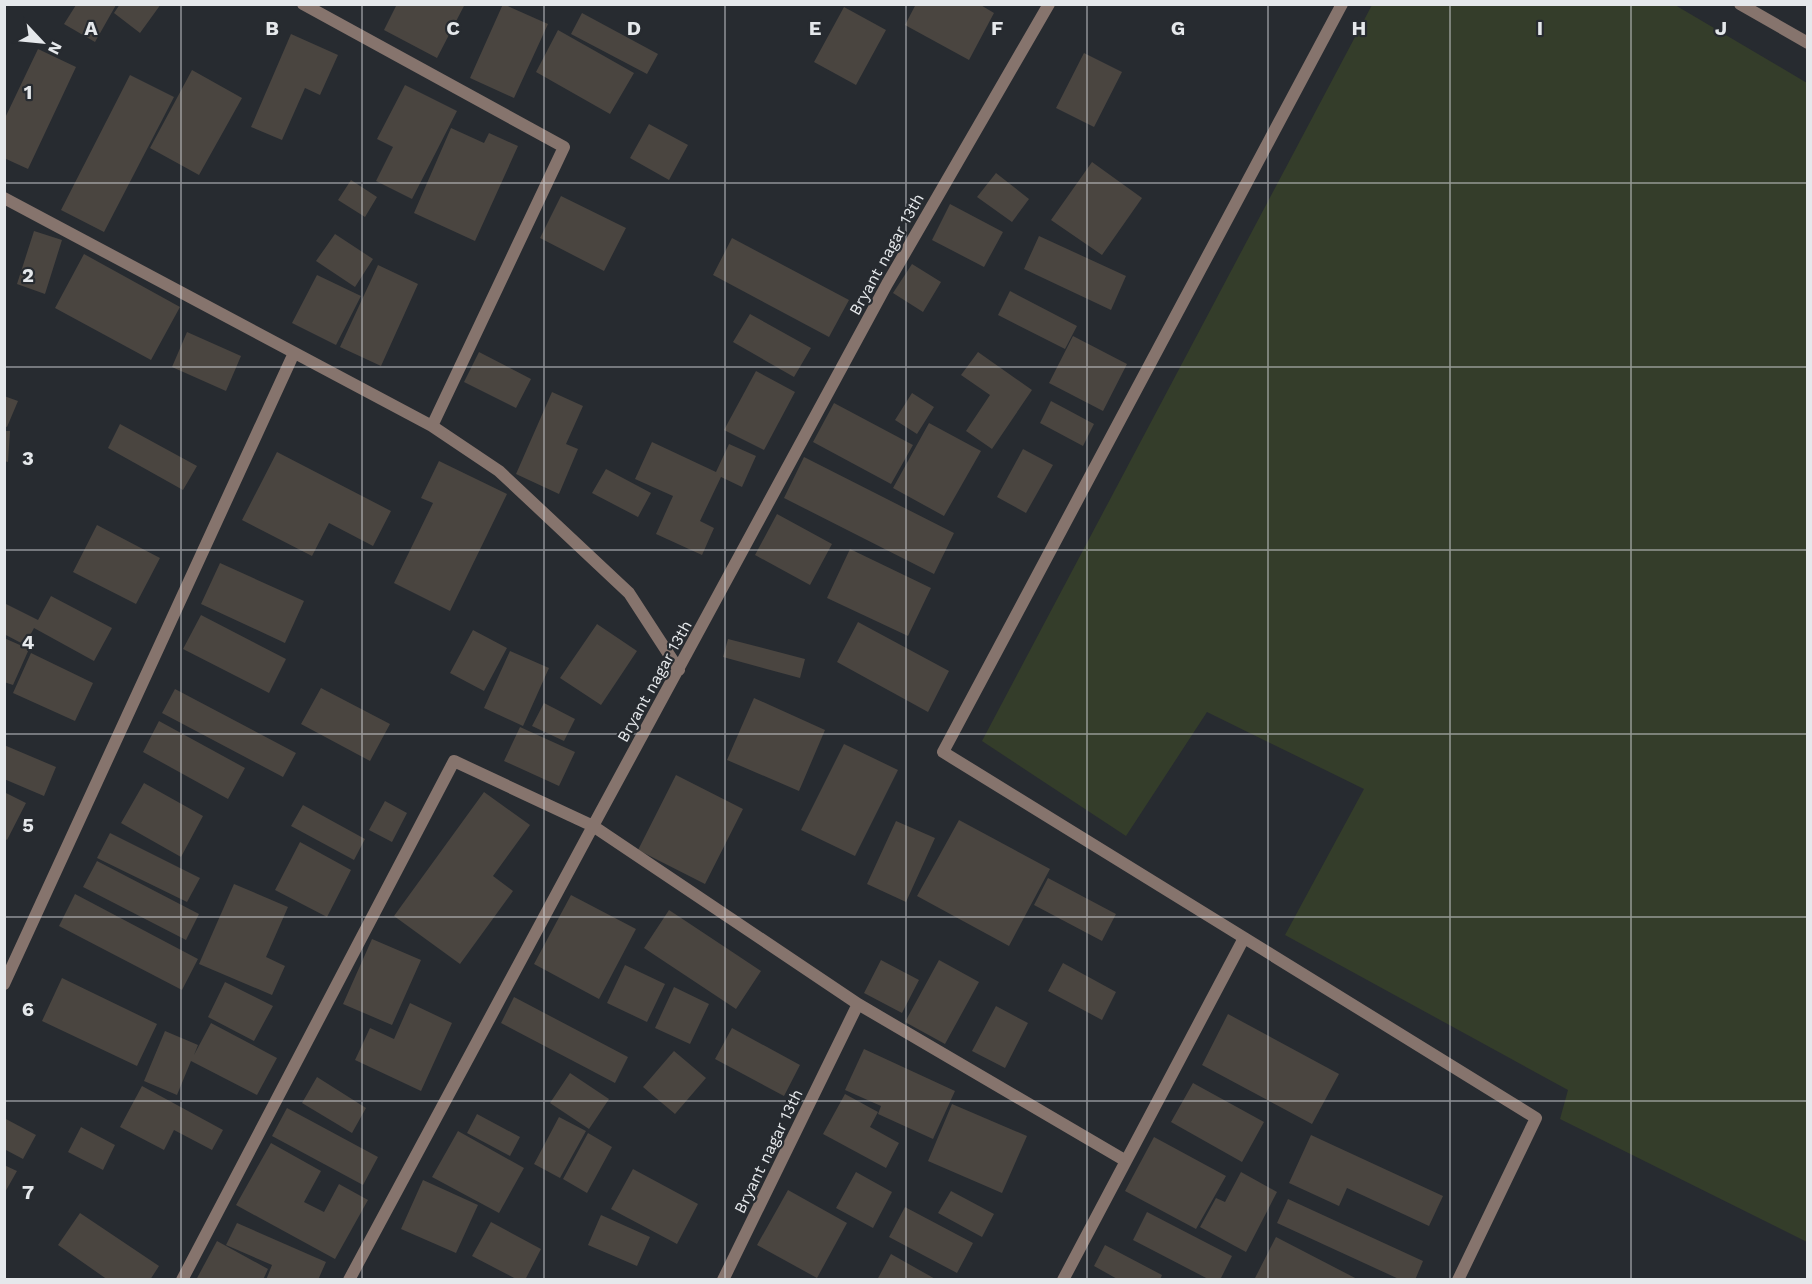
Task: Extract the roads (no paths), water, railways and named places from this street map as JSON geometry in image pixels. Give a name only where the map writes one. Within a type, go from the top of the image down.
[{"type":"street","points":[[303,4],[564,147],[432,426]]},
{"type":"street","name":"Bryant nagar 13th","points":[[349,1280],[592,826],[679,670],[887,284],[1049,4]]},
{"type":"street","points":[[1342,4],[943,752],[1536,1118],[1458,1280]]},
{"type":"street","points":[[1740,4],[1808,43]]},
{"type":"street","points":[[4,198],[432,426],[499,471],[629,593],[679,670]]},
{"type":"street","points":[[4,984],[294,353]]},
{"type":"street","points":[[182,1280],[454,761],[592,826],[858,1004],[1126,1161]]},
{"type":"street","points":[[1063,1280],[1244,938]]},
{"type":"street","name":"Bryant nagar 13th","points":[[723,1280],[858,1004]]}]
